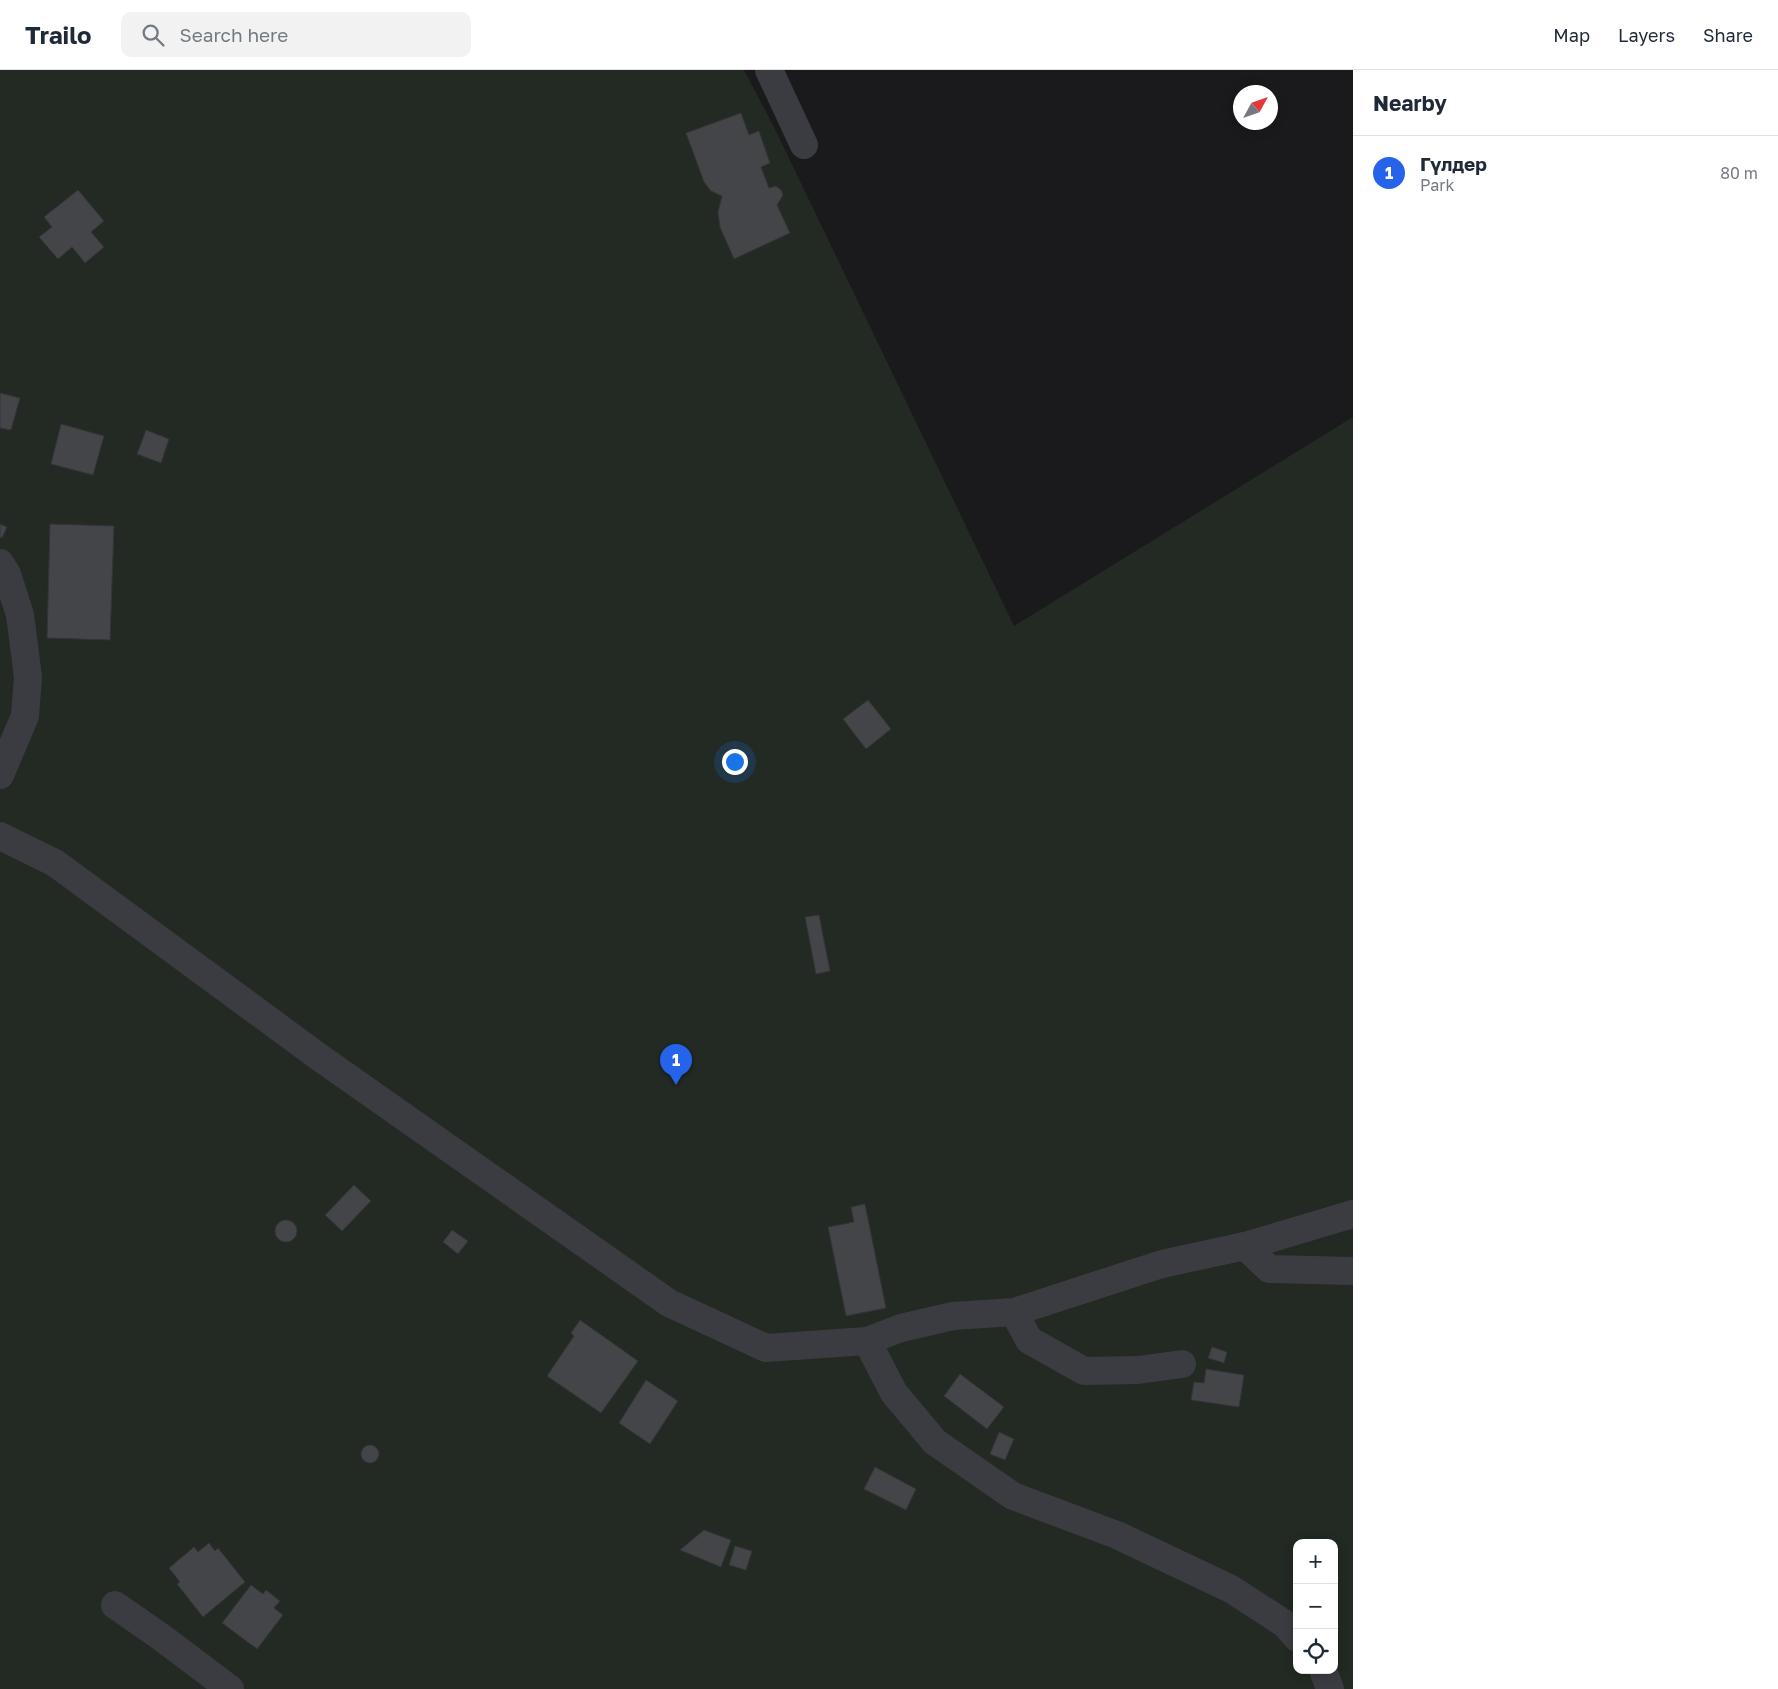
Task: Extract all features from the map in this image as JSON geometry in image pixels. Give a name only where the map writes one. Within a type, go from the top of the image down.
[{"type":"street","points":[[768,70],[804,145]]},
{"type":"street","points":[[0,564],[7,574],[20,614],[28,677],[25,716],[0,776]]},
{"type":"street","points":[[0,836],[55,863],[319,1057],[669,1303],[766,1348],[867,1341],[901,1328],[953,1316],[1014,1312],[1162,1264],[1245,1246],[1353,1214]]},
{"type":"street","points":[[1245,1246],[1269,1269],[1353,1271]]},
{"type":"street","points":[[1014,1312],[1029,1340],[1084,1371],[1138,1370],[1182,1364]]},
{"type":"street","points":[[867,1341],[894,1393],[935,1442],[1013,1496],[1117,1535],[1231,1589],[1285,1624],[1293,1633]]},
{"type":"street","points":[[115,1605],[230,1689]]},
{"type":"street","points":[[1324,1674],[1330,1689]]},
{"type":"shaded area","points":[[0,70],[744,70],[774,127],[1014,626],[1353,417],[1353,1689],[0,1689]]},
{"type":"building","points":[[741,113],[749,135],[759,131],[770,163],[761,167],[769,188],[776,186],[781,190],[783,195],[777,205],[790,233],[734,259],[720,227],[718,212],[722,196],[711,191],[704,182],[686,133]]},
{"type":"building","points":[[78,190],[104,221],[91,232],[104,247],[85,263],[72,247],[58,259],[39,237],[52,227],[44,217]]},
{"type":"building","points":[[0,393],[20,398],[11,430],[0,428]]},
{"type":"building","points":[[61,424],[104,436],[93,475],[51,464]]},
{"type":"building","points":[[146,430],[169,439],[161,463],[137,454]]},
{"type":"building","points":[[0,524],[7,527],[2,538],[0,537]]},
{"type":"building","points":[[50,524],[114,526],[110,640],[47,638]]},
{"type":"building","points":[[868,700],[891,729],[866,749],[843,719]]},
{"type":"building","points":[[819,915],[830,971],[816,974],[805,917]]},
{"type":"building","points":[[354,1185],[371,1201],[342,1231],[325,1215]]},
{"type":"building","points":[[865,1204],[886,1308],[846,1316],[828,1227],[854,1222],[851,1207]]},
{"type":"building","points":[[286,1220],[294,1223],[297,1231],[294,1239],[286,1242],[278,1239],[275,1231],[278,1223]]},
{"type":"building","points":[[452,1230],[468,1241],[458,1254],[443,1242]]},
{"type":"building","points":[[580,1320],[638,1361],[601,1413],[547,1376],[574,1336],[571,1333]]},
{"type":"building","points":[[1212,1347],[1227,1352],[1224,1363],[1208,1358]]},
{"type":"building","points":[[1206,1369],[1244,1375],[1239,1407],[1191,1400],[1194,1382],[1204,1383]]},
{"type":"building","points":[[960,1374],[1004,1407],[987,1429],[944,1396]]},
{"type":"building","points":[[646,1380],[678,1401],[650,1444],[619,1423]]},
{"type":"building","points":[[999,1432],[1014,1439],[1005,1460],[990,1454]]},
{"type":"building","points":[[366,1445],[374,1445],[379,1450],[377,1461],[366,1463],[361,1458],[361,1450]]},
{"type":"building","points":[[875,1467],[916,1489],[906,1510],[864,1489]]},
{"type":"building","points":[[704,1530],[731,1540],[721,1567],[680,1550]]},
{"type":"building","points":[[209,1543],[215,1551],[218,1548],[245,1582],[203,1617],[177,1584],[180,1582],[169,1568],[194,1547],[198,1552]]},
{"type":"building","points":[[735,1546],[752,1551],[746,1570],[729,1565]]},
{"type":"building","points":[[251,1585],[263,1594],[266,1590],[280,1601],[274,1608],[283,1615],[257,1649],[222,1623]]},
{"type":"place","name":"Гүлдер","points":[[676,1085]]}]
